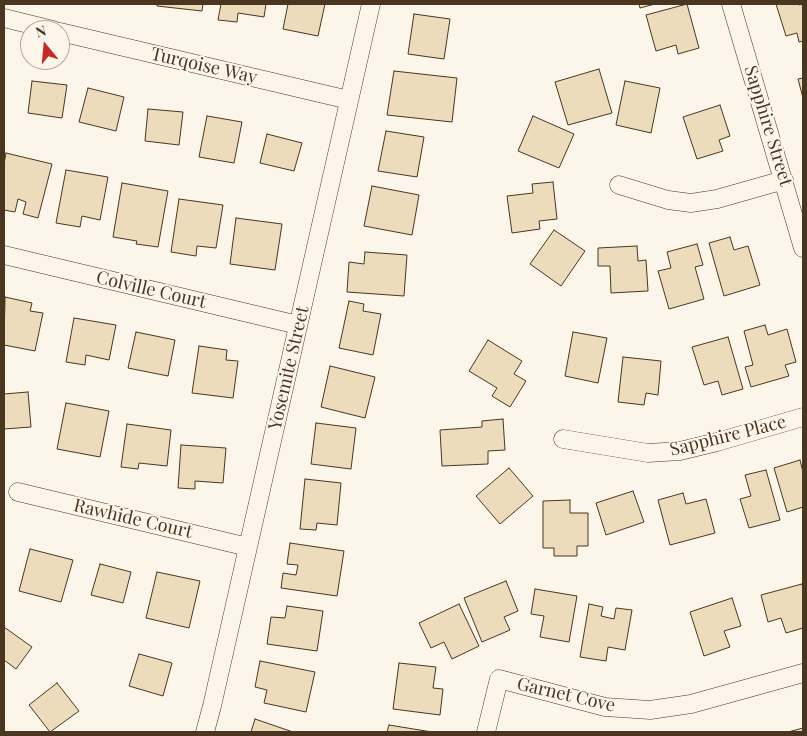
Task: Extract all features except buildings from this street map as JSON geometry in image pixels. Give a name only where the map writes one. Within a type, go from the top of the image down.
[{"type":"street","name":"Yosemite Street","points":[[205,732],[371,4]]},
{"type":"street","name":"Sapphire Street","points":[[731,4],[803,248]]},
{"type":"street","points":[[4,18],[20,22]]},
{"type":"street","name":"Turqoise Way","points":[[70,34],[349,100]]},
{"type":"street","points":[[619,185],[668,200],[691,203],[717,199],[784,180]]},
{"type":"street","name":"Colville Court","points":[[4,255],[298,325]]},
{"type":"street","name":"Sapphire Place","points":[[563,440],[648,453],[680,451],[803,417]]},
{"type":"street","name":"Rawhide Court","points":[[18,492],[248,546]]},
{"type":"street","name":"Garnet Cove","points":[[486,732],[499,679],[605,707],[650,710],[691,704],[803,673]]}]
